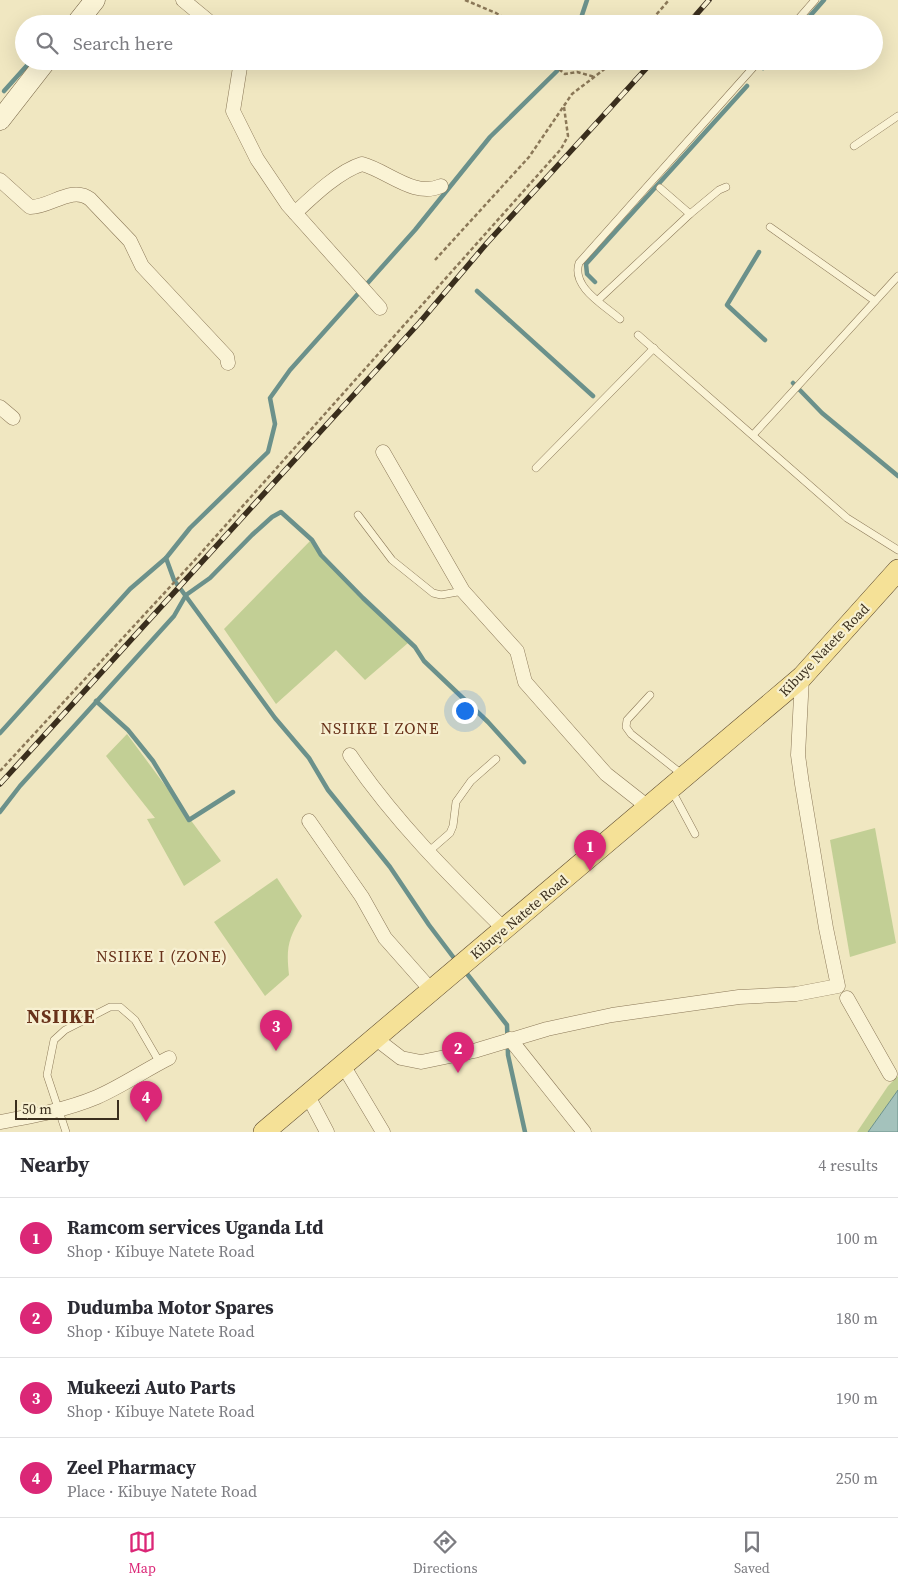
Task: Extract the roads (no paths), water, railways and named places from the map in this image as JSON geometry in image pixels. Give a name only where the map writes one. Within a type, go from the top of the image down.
[{"type":"main road","name":"Kibuye Natete Road","points":[[264,1132],[802,677],[898,570]]},
{"type":"street","points":[[83,15],[95,0]]},
{"type":"street","points":[[182,0],[201,15]]},
{"type":"street","points":[[0,120],[39,70]]},
{"type":"street","points":[[240,70],[233,111],[266,176],[294,213],[380,308]]},
{"type":"street","points":[[294,213],[311,197],[343,174],[362,164],[417,188],[431,189],[441,186]]},
{"type":"street","points":[[0,180],[30,207],[75,195],[84,195],[90,199],[124,235],[142,266],[207,334],[227,357],[228,363]]},
{"type":"street","points":[[0,407],[13,418]]},
{"type":"street","points":[[383,452],[463,591],[517,651],[524,682],[606,774],[648,807]]},
{"type":"street","points":[[374,1038],[401,1058],[421,1062],[474,1051],[576,1022],[666,1006],[739,997],[796,994],[838,986],[798,755],[802,677]]},
{"type":"street","points":[[350,755],[367,780],[427,853],[505,930]]},
{"type":"street","points":[[309,821],[362,897],[385,938],[431,990]]},
{"type":"street","points":[[847,998],[890,1074]]},
{"type":"street","points":[[510,1040],[584,1132]]},
{"type":"street","points":[[0,1122],[57,1111],[99,1096],[164,1060]]},
{"type":"street","points":[[343,1065],[383,1132]]},
{"type":"street","points":[[307,1094],[328,1132]]},
{"type":"lane","points":[[802,15],[815,0]]},
{"type":"lane","points":[[620,319],[578,279],[578,268],[583,255],[751,70]]},
{"type":"lane","points":[[854,146],[898,116]]},
{"type":"lane","points":[[598,300],[690,214],[718,190],[726,187]]},
{"type":"lane","points":[[660,188],[690,214]]},
{"type":"lane","points":[[770,227],[875,301]]},
{"type":"lane","points":[[753,435],[898,276]]},
{"type":"lane","points":[[638,335],[848,518],[898,550]]},
{"type":"lane","points":[[536,468],[654,348]]},
{"type":"lane","points":[[358,515],[392,560],[433,593],[441,595],[463,591]]},
{"type":"lane","points":[[650,695],[627,720],[626,728],[678,783],[694,834]]},
{"type":"lane","points":[[427,853],[450,833],[453,826],[456,802],[471,781],[496,759]]},
{"type":"lane","points":[[66,1132],[57,1111],[47,1075],[54,1040],[65,1030],[110,1007],[120,1007],[135,1020],[164,1060]]},
{"type":"water","points":[[898,1090],[898,1132],[868,1132]]},
{"type":"waterway","points":[[582,15],[587,0]]},
{"type":"waterway","points":[[811,15],[824,0]]},
{"type":"waterway","points":[[4,91],[23,70]]},
{"type":"waterway","points":[[0,733],[130,589],[166,558],[190,528],[268,452],[275,424],[270,398],[290,370],[415,230],[490,137],[558,70]]},
{"type":"waterway","points":[[595,282],[587,274],[586,264],[747,86]]},
{"type":"waterway","points":[[759,252],[727,305],[765,340]]},
{"type":"waterway","points":[[477,291],[593,396]]},
{"type":"waterway","points":[[793,383],[822,413],[898,476]]},
{"type":"waterway","points":[[0,812],[20,786],[174,616],[186,595],[210,578],[252,535],[272,517],[281,512],[312,540],[321,555],[415,647],[424,661],[488,722],[524,762]]},
{"type":"waterway","points":[[166,558],[174,580],[275,718],[309,758],[328,790],[390,867],[429,925],[457,962]]},
{"type":"waterway","points":[[96,701],[128,730],[153,761],[189,820],[233,792]]},
{"type":"waterway","points":[[464,970],[507,1025],[508,1055],[525,1132]]},
{"type":"railway","points":[[696,15],[709,0]]},
{"type":"railway","points":[[0,784],[420,322],[487,243],[645,70]]},
{"type":"place","name":"Ramcom services Uganda Ltd","points":[[590,871]]},
{"type":"place","name":"Mukeezi Auto Parts","points":[[276,1051]]},
{"type":"place","name":"Dudumba Motor Spares","points":[[458,1073]]},
{"type":"place","name":"Zeel Pharmacy","points":[[146,1122]]},
{"type":"district","name":"NSIIKE I ZONE","points":[[380,728]]},
{"type":"district","name":"NSIIKE I (ZONE)","points":[[162,956]]},
{"type":"district","name":"NSIIKE","points":[[61,1016]]}]
